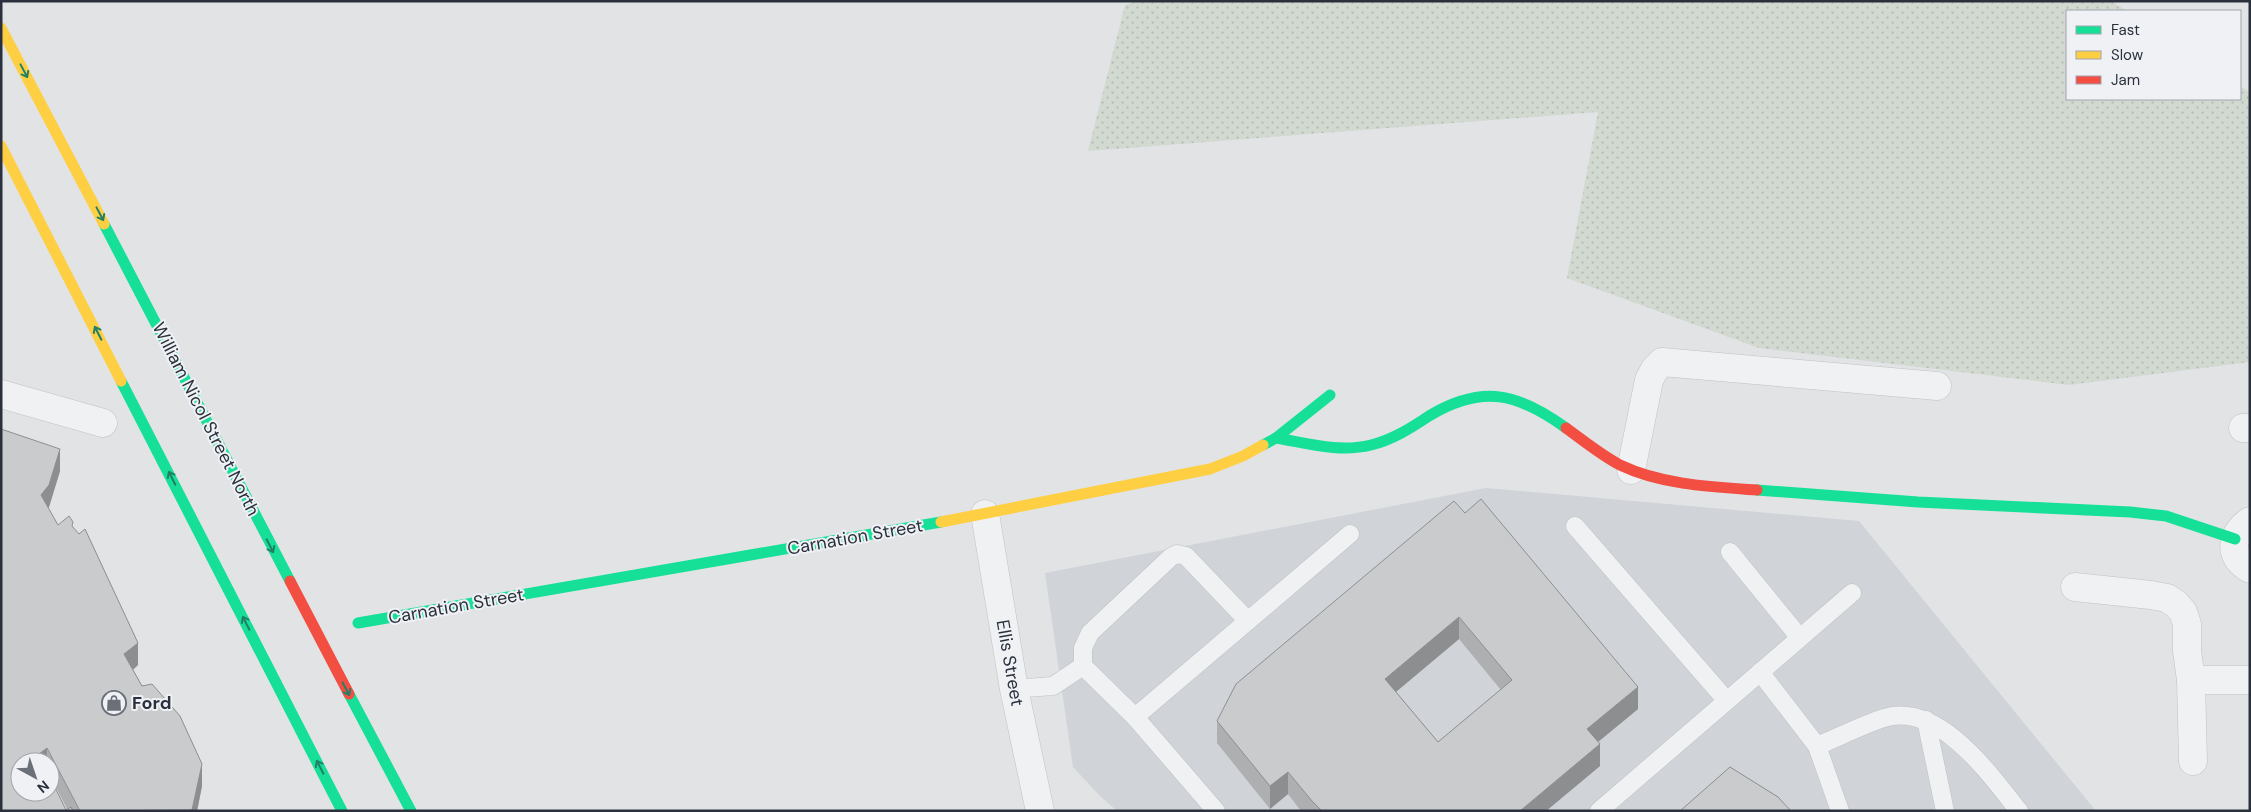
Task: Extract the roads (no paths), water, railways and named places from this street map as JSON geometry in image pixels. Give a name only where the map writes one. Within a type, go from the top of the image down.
[{"type":"street","name":"William Nicol Street North","points":[[1,28],[180,366],[269,544],[410,811]]},
{"type":"street","points":[[1,146],[342,811]]},
{"type":"street","points":[[1631,470],[1649,380],[1654,369],[1662,362],[1937,386]]},
{"type":"street","points":[[1,394],[103,423]]},
{"type":"street","name":"Carnation Street","points":[[358,623],[985,514],[1210,469],[1243,456],[1276,438],[1330,395]]},
{"type":"street","points":[[1276,438],[1347,449],[1372,446],[1404,432],[1456,400],[1491,395],[1519,400],[1544,412],[1613,462],[1631,470],[1677,482],[1909,503],[2130,512],[2166,516],[2242,530],[2234,551],[2239,562],[2250,569]]},
{"type":"street","name":"Ellis Street","points":[[985,514],[1014,689],[1040,811]]},
{"type":"street","points":[[2076,587],[2151,594],[2167,598],[2183,612],[2187,624],[2187,651],[2191,680],[2193,761]]},
{"type":"street","points":[[2191,680],[2250,680]]},
{"type":"lane","points":[[1575,526],[1727,701]]},
{"type":"lane","points":[[1135,718],[1350,534]]},
{"type":"lane","points":[[1730,552],[1800,638]]},
{"type":"lane","points":[[1216,811],[1135,718],[1083,666],[1083,648],[1090,633],[1171,557],[1177,554],[1186,556],[1248,621]]},
{"type":"lane","points":[[1599,811],[1852,593]]},
{"type":"lane","points":[[1014,689],[1053,686],[1083,666]]},
{"type":"lane","points":[[1760,672],[1817,746],[1840,811]]},
{"type":"lane","points":[[1817,746],[1886,717],[1911,717],[1926,720],[1968,749],[2019,811]]},
{"type":"lane","points":[[1926,720],[1945,811]]},
{"type":"place","name":"Ford","points":[[114,703]]}]
